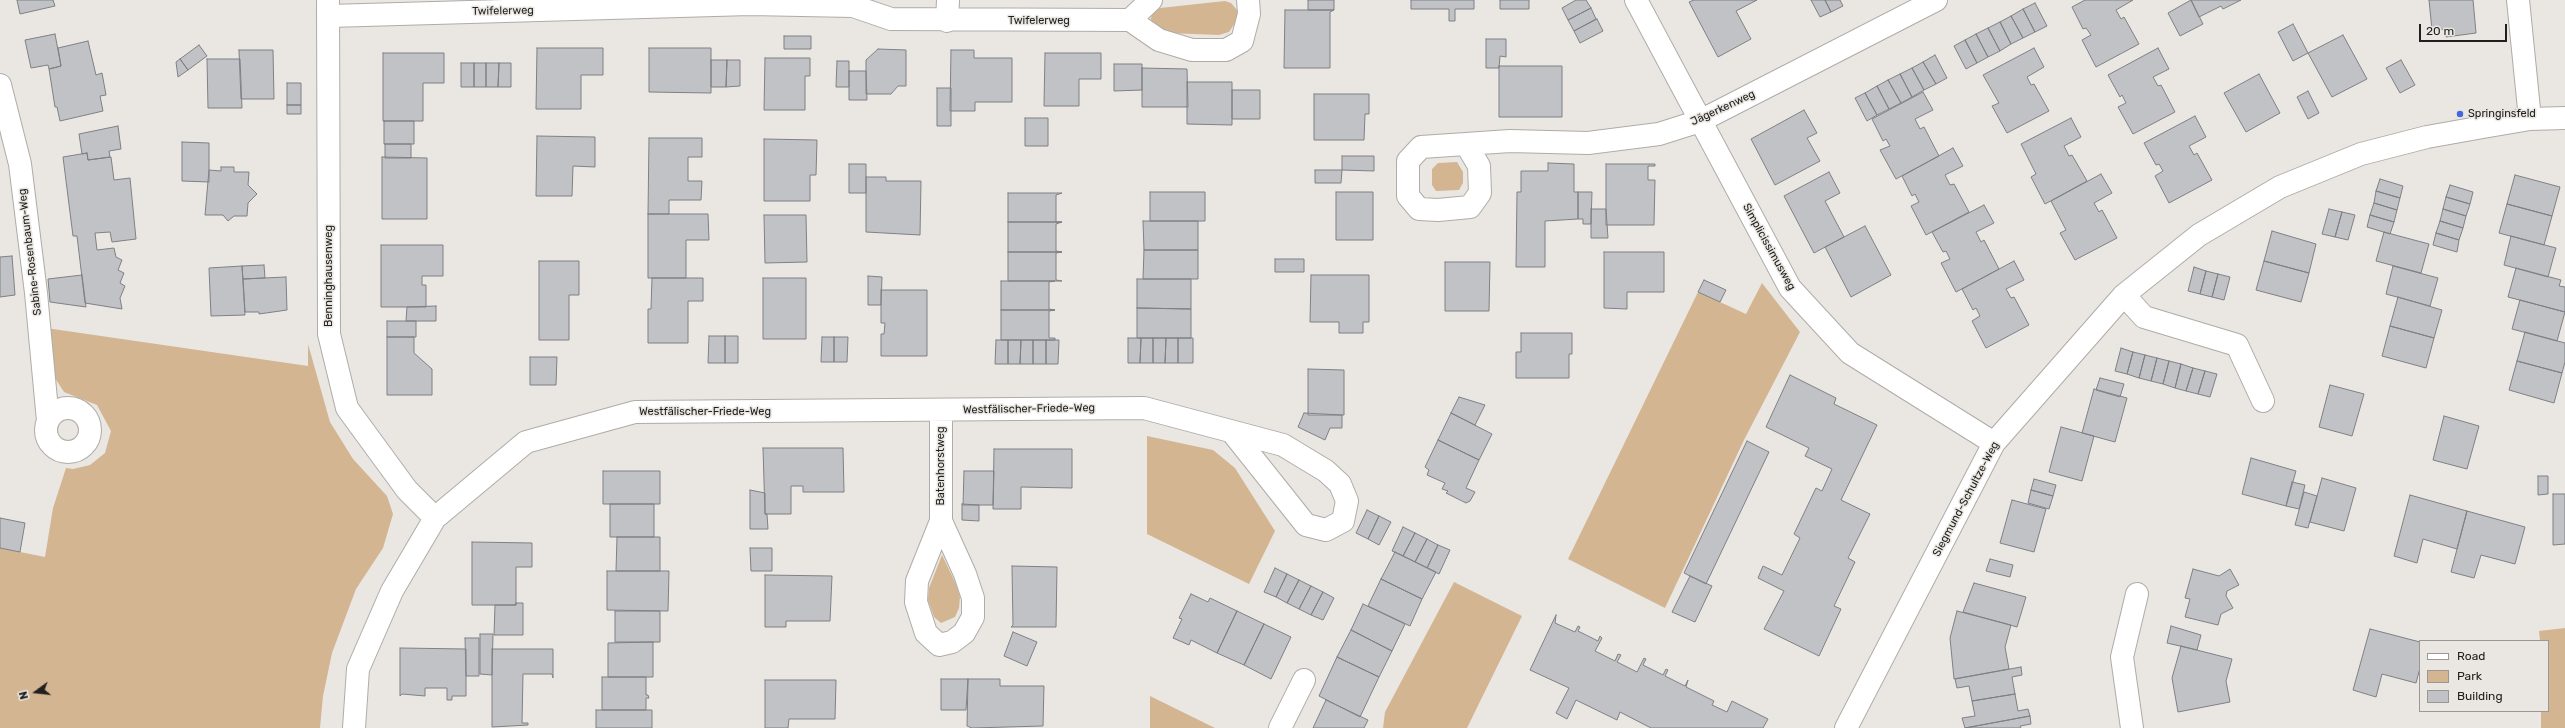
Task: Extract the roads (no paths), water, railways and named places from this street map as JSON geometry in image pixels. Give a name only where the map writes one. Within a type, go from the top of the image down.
[{"type":"street","points":[[1151,0],[1130,20],[1159,40],[1192,50],[1226,50],[1242,41],[1249,14],[1248,0]]},
{"type":"street","name":"Simplicissimusweg","points":[[1636,0],[1790,288],[1850,353],[1994,443]]},
{"type":"street","name":"Jägerkenweg","points":[[1466,144],[1510,141],[1588,143],[1659,134],[1700,121],[1936,0]]},
{"type":"street","points":[[2518,0],[2530,120]]},
{"type":"street","name":"Twifelerweg","points":[[328,8],[750,4],[853,6],[891,10],[948,10],[1130,20]]},
{"type":"street","name":"Benninghausenweg","points":[[328,8],[329,334],[347,408],[407,490],[435,518]]},
{"type":"street","name":"Sabine-Rosenbaum-Weg","points":[[0,85],[20,164],[36,293],[48,421]]},
{"type":"street","name":"Siegmund-Schultze-Weg","points":[[1846,728],[1994,443],[2124,295],[2199,235],[2280,187],[2361,154],[2426,138],[2530,120],[2565,118]]},
{"type":"street","points":[[2124,295],[2144,317],[2237,345],[2263,401]]},
{"type":"street","name":"Westfälischer-Friede-Weg","points":[[354,728],[358,669],[392,591],[435,518],[526,442],[635,412],[941,411],[1144,408],[1283,445],[1326,471],[1340,484],[1347,500],[1343,521],[1326,530],[1306,526],[1232,432]]},
{"type":"street","name":"Batenhorstweg","points":[[941,411],[941,521],[917,581],[916,602],[926,633],[939,645],[952,642],[964,633],[973,617],[973,598],[966,574],[941,521]]},
{"type":"street","points":[[2132,728],[2122,657],[2137,594]]},
{"type":"street","points":[[1280,728],[1304,680]]},
{"type":"place","name":"Springinsfeld","points":[[2460,114]]}]
